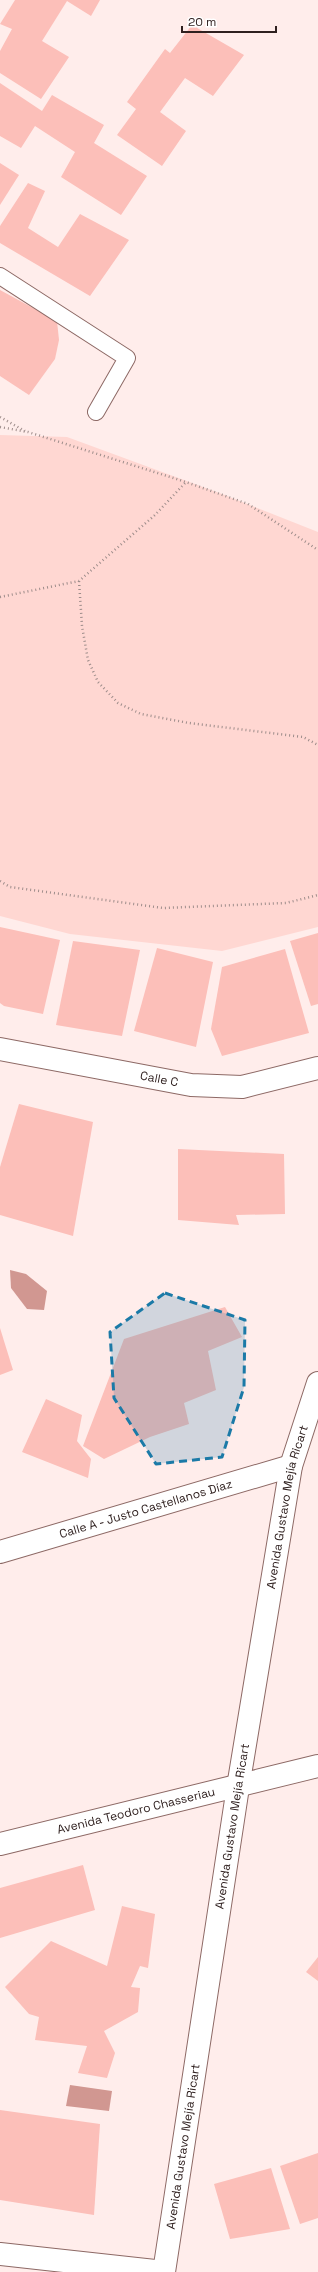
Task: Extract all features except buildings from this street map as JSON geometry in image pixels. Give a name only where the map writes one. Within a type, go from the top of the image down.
[{"type":"street","name":"Calle C","points":[[0,1050],[191,1085],[242,1087],[318,1068]]},
{"type":"street","name":"Avenida Gustavo Mejía Ricart","points":[[164,2272],[238,1787],[291,1466],[318,1383]]},
{"type":"street","name":"Calle A - Justo Castellanos Díaz","points":[[0,1552],[291,1466]]},
{"type":"street","name":"Avenida Teodoro Chasseriau","points":[[0,1844],[238,1787],[318,1766]]},
{"type":"street","points":[[0,2254],[164,2272]]},
{"type":"lane","points":[[0,276],[127,358],[96,412]]},
{"type":"path","points":[[0,417],[28,432]]},
{"type":"path","points":[[0,427],[28,432],[186,482],[248,504],[318,550]]},
{"type":"path","points":[[0,597],[79,581],[155,515],[186,482]]},
{"type":"path","points":[[79,581],[82,626],[88,660],[98,682],[118,703],[141,714],[189,723],[303,737],[318,745]]},
{"type":"path","points":[[0,881],[10,886],[163,908],[286,903],[318,895]]},
{"type":"highlighted area","points":[[165,1293],[245,1320],[244,1387],[222,1457],[156,1464],[114,1398],[110,1332]]},
{"type":"shaded area","points":[[0,435],[67,437],[222,494],[318,532],[318,927],[222,951],[70,934],[0,916]]},
{"type":"shaded area","points":[[10,1270],[26,1274],[47,1291],[44,1310],[27,1309],[11,1288]]},
{"type":"shaded area","points":[[70,2085],[112,2091],[109,2111],[66,2106]]}]
